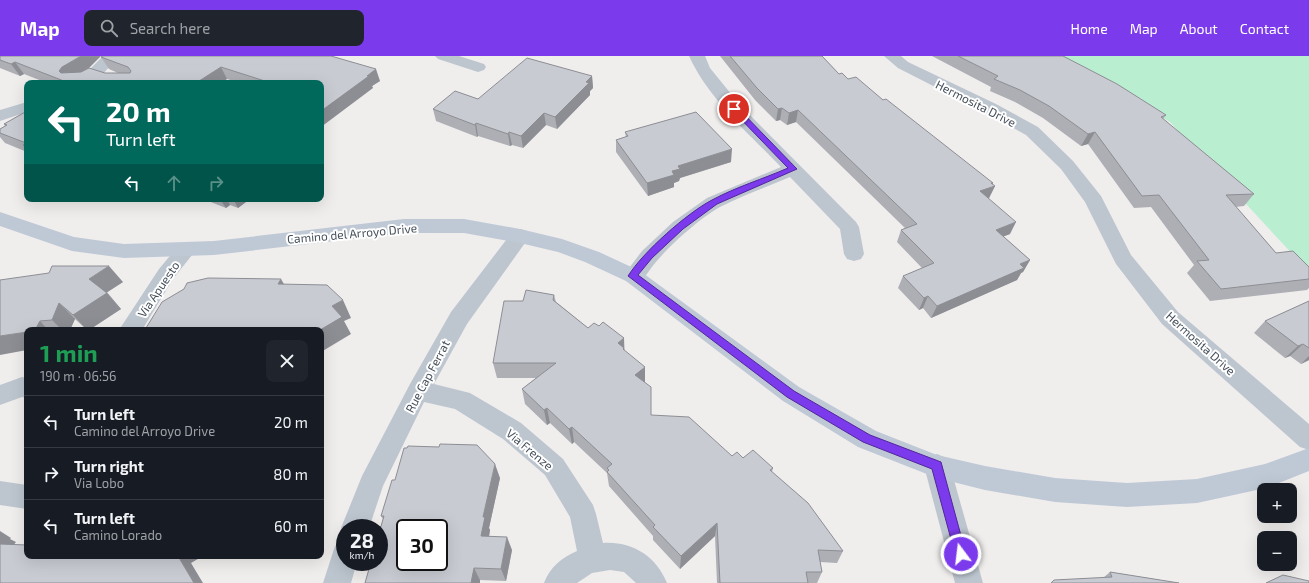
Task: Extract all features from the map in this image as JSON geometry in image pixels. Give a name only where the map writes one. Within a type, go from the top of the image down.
[{"type":"street","points":[[85,80],[102,74],[111,56]]},
{"type":"street","points":[[443,56],[478,66]]},
{"type":"street","points":[[697,56],[703,69],[734,109],[849,227],[854,254]]},
{"type":"street","name":"Hermosita Drive","points":[[892,56],[903,65],[990,108],[1032,131],[1067,165],[1094,200],[1123,259],[1170,318],[1309,439]]},
{"type":"street","points":[[0,116],[24,108]]},
{"type":"street","points":[[632,276],[649,256],[680,227],[714,202],[793,169]]},
{"type":"street","name":"Camino del Arroyo Drive","points":[[0,219],[72,244],[124,251],[186,250],[404,226],[464,226],[520,236],[569,249],[592,257],[632,276],[790,394],[867,439],[937,466],[985,478],[1055,490],[1127,495],[1197,491],[1266,476],[1309,459]]},
{"type":"street","name":"Rue Cap Ferrat","points":[[358,519],[371,484],[418,391],[459,318],[520,236]]},
{"type":"street","name":"Via Apuesto","points":[[132,327],[166,274],[186,250]]},
{"type":"street","points":[[0,395],[24,387]]},
{"type":"street","name":"Via Frenze","points":[[418,391],[461,400],[512,432],[554,467],[583,514],[592,557]]},
{"type":"street","points":[[937,466],[969,583]]},
{"type":"street","points":[[0,493],[24,497]]},
{"type":"street","points":[[558,583],[564,574],[577,564],[592,557],[610,556],[628,560],[644,570],[653,583]]},
{"type":"street","points":[[337,583],[341,571]]},
{"type":"green space","points":[[1047,56],[1309,56],[1309,272],[1170,122],[1067,65]]},
{"type":"building","points":[[0,56],[81,56],[62,67],[59,71],[61,73],[81,72],[89,68],[105,73],[130,73],[131,71],[128,67],[101,57],[331,56],[376,69],[367,76],[369,76],[324,109],[324,80],[262,80],[221,67],[201,80],[61,80],[15,62],[11,64],[0,60]]},
{"type":"building","points":[[730,56],[822,56],[839,74],[842,73],[848,79],[856,77],[883,100],[886,99],[993,183],[991,183],[995,186],[980,191],[1016,222],[996,230],[1030,260],[1020,264],[1024,268],[937,306],[928,296],[924,298],[903,276],[934,263],[901,230],[917,224],[798,110],[789,113],[782,108],[778,109],[757,88]]},
{"type":"building","points":[[958,56],[1063,56],[1117,84],[1166,115],[1161,117],[1254,194],[1226,195],[1276,253],[1293,251],[1309,267],[1309,279],[1221,289],[1197,261],[1209,260],[1159,195],[1142,196],[1095,132],[1088,134],[1049,106],[1020,90],[994,79],[998,76]]},
{"type":"building","points":[[527,58],[592,76],[586,82],[589,83],[555,117],[544,113],[521,136],[509,132],[508,134],[476,123],[475,125],[433,109],[455,91],[478,99]]},
{"type":"building","points":[[696,112],[732,149],[678,166],[680,169],[672,171],[674,175],[647,183],[616,140],[628,136],[625,132]]},
{"type":"building","points":[[24,113],[24,142],[0,133],[0,129],[7,125],[4,124]]},
{"type":"building","points":[[52,266],[109,266],[89,279],[107,293],[73,315],[59,303],[52,320],[40,321],[37,327],[24,327],[24,332],[0,336],[0,280],[49,273]]},
{"type":"building","points":[[208,278],[281,279],[278,284],[327,285],[343,300],[332,306],[342,317],[324,328],[147,327],[162,302],[184,289],[187,283]]},
{"type":"building","points":[[526,290],[554,295],[553,300],[588,328],[594,323],[599,326],[603,322],[624,338],[618,343],[645,367],[635,375],[651,387],[651,415],[689,417],[732,456],[737,452],[743,458],[753,450],[773,468],[770,470],[808,503],[843,551],[818,550],[822,572],[806,572],[808,583],[720,583],[717,523],[681,556],[653,527],[655,525],[607,472],[609,470],[607,468],[612,464],[572,427],[569,429],[547,408],[544,410],[522,389],[556,363],[493,363],[504,301],[523,301]]},
{"type":"building","points":[[1309,301],[1309,348],[1303,344],[1298,346],[1265,321]]},
{"type":"building","points":[[440,444],[477,445],[495,464],[483,517],[485,517],[481,536],[507,537],[501,569],[474,568],[471,583],[365,583],[368,571],[388,571],[388,519],[383,519],[384,516],[381,516],[392,480],[395,480],[404,448],[407,448],[408,446],[439,447]]},
{"type":"building","points":[[0,544],[24,545],[24,559],[180,559],[194,583],[0,583]]},
{"type":"building","points":[[1110,572],[1179,583],[1051,583],[1054,580],[1112,577]]},
{"type":"building","points":[[1283,575],[1309,581],[1309,583],[1266,583]]},
{"type":"route","points":[[734,109],[793,169],[714,202],[680,227],[649,256],[632,276],[790,394],[867,439],[937,466],[961,554]]}]
